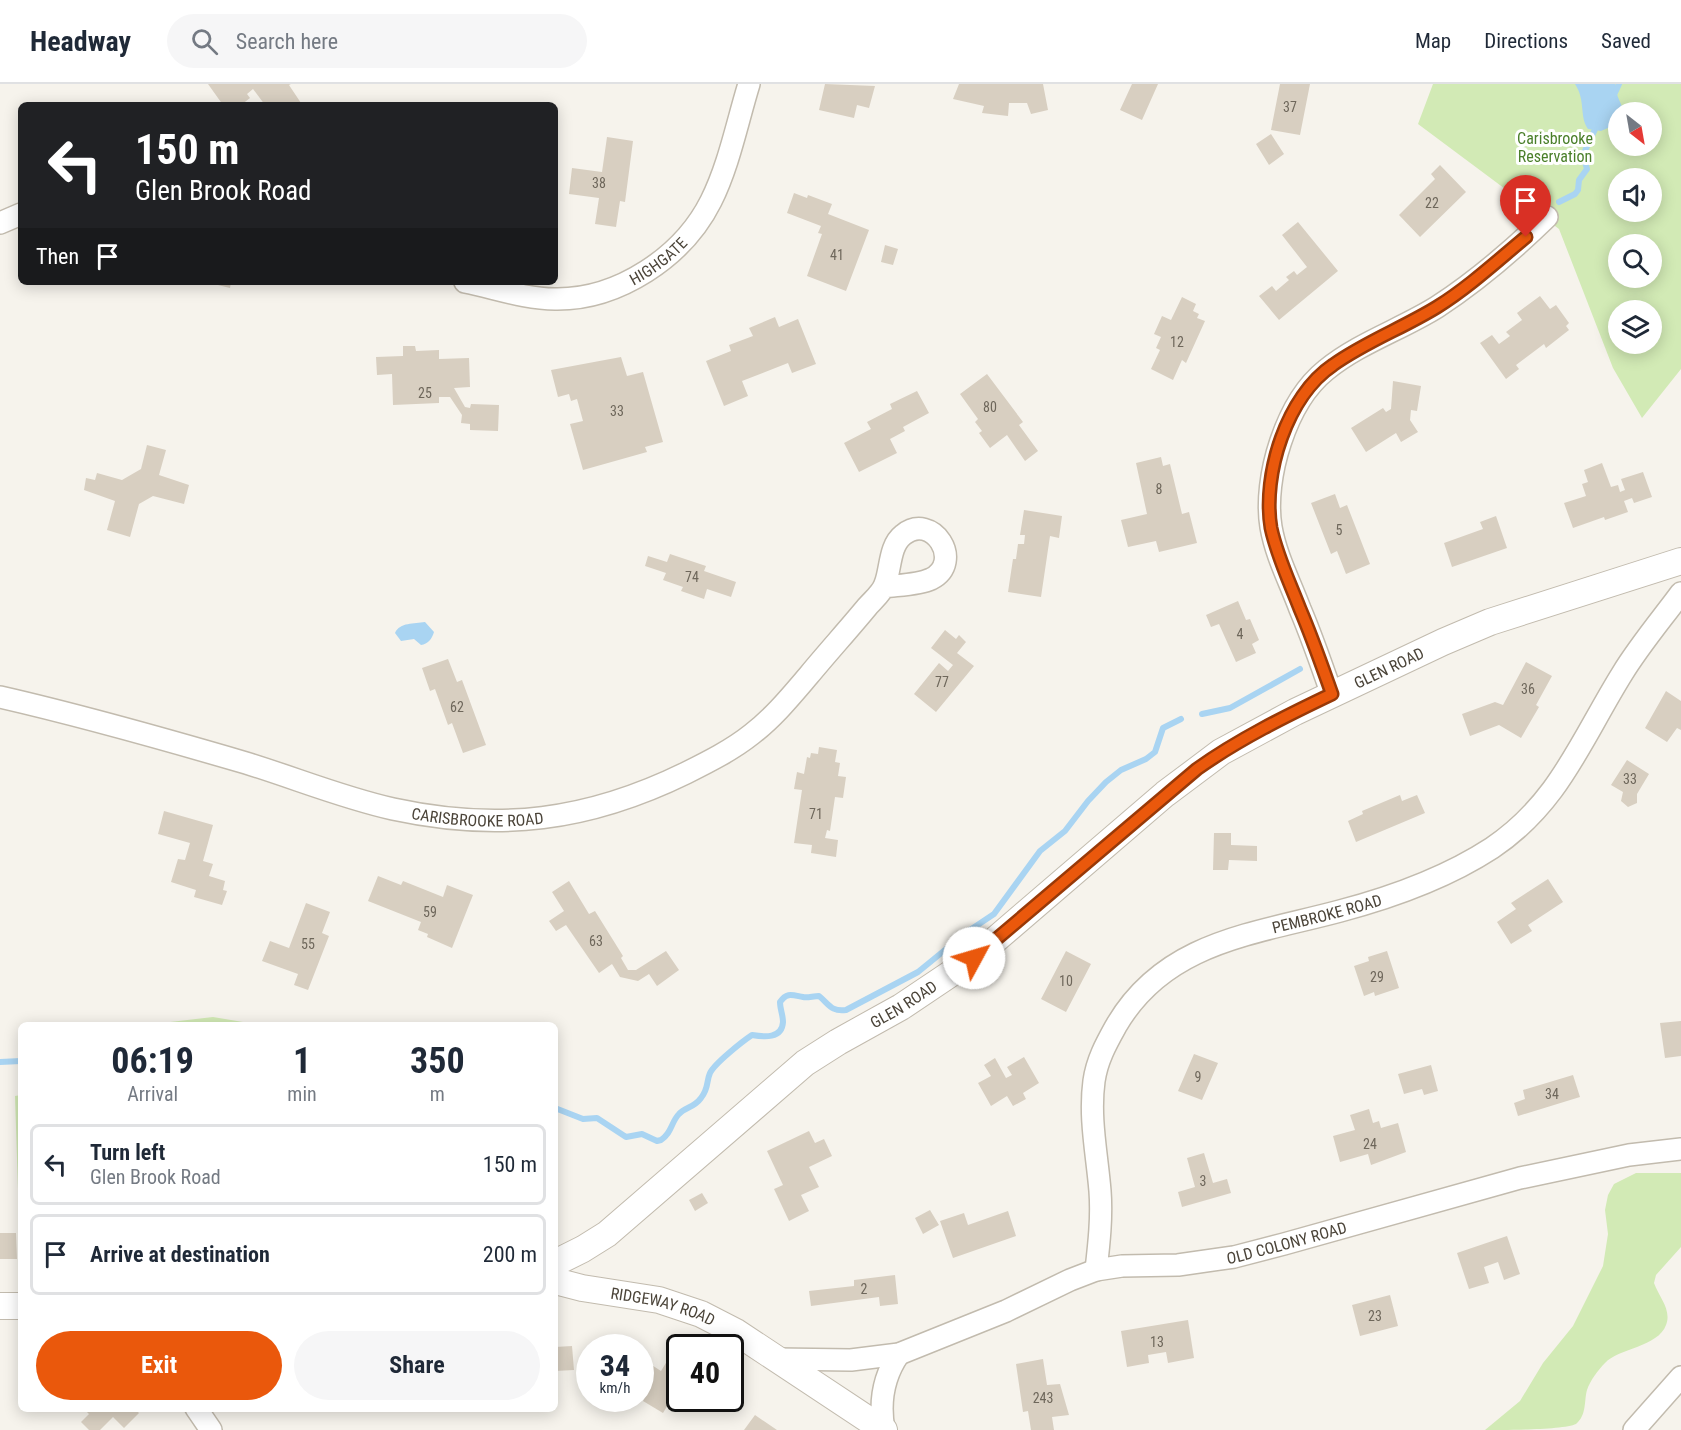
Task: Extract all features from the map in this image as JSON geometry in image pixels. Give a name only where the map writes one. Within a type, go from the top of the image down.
[{"type":"street","name":"HIGHGATE","points":[[479,285],[536,297],[567,298],[620,286],[649,269],[681,242],[706,209],[724,168],[749,84]]},
{"type":"street","points":[[0,223],[18,215]]},
{"type":"street","points":[[1332,694],[1280,558],[1272,530],[1269,490],[1276,456],[1284,434],[1304,395],[1325,371],[1342,359],[1449,299],[1482,274],[1547,217]]},
{"type":"street","name":"GLEN ROAD","points":[[558,1262],[607,1234],[800,1067],[838,1042],[901,1007],[974,958],[1197,769],[1221,752],[1332,694],[1490,622],[1681,561]]},
{"type":"street","name":"CARISBROOKE ROAD","points":[[0,697],[154,736],[390,808],[458,819],[547,818],[583,812],[632,797],[700,766],[750,736],[780,708],[884,587]]},
{"type":"street","name":"PEMBROKE ROAD","points":[[1096,1270],[1101,1217],[1093,1126],[1095,1080],[1104,1048],[1123,1015],[1138,995],[1168,970],[1216,943],[1254,931],[1339,912],[1371,902],[1438,878],[1494,847],[1520,826],[1552,793],[1567,771],[1623,672],[1681,593]]},
{"type":"street","name":"OLD COLONY ROAD","points":[[776,1359],[837,1361],[874,1359],[899,1354],[1006,1311],[1096,1270],[1122,1266],[1178,1265],[1234,1257],[1520,1178],[1629,1155],[1681,1149]]},
{"type":"street","name":"RIDGEWAY ROAD","points":[[558,1282],[582,1288],[632,1294],[675,1304],[707,1317],[736,1332],[884,1430]]},
{"type":"street","points":[[0,1306],[18,1306]]},
{"type":"street","points":[[884,1430],[883,1390],[891,1366],[899,1354]]},
{"type":"street","points":[[1634,1430],[1681,1377]]},
{"type":"street","points":[[199,1412],[211,1430]]},
{"type":"green space","name":"Carisbrooke Reservation","points":[[1433,84],[1681,84],[1681,369],[1642,418],[1613,368],[1559,229],[1418,124]]},
{"type":"green space","points":[[213,1017],[243,1022],[170,1022]]},
{"type":"green space","points":[[15,1096],[18,1096],[18,1190]]},
{"type":"green space","points":[[1636,1173],[1681,1173],[1681,1247],[1656,1275],[1654,1283],[1667,1314],[1666,1325],[1662,1332],[1647,1343],[1611,1358],[1602,1366],[1588,1387],[1584,1412],[1576,1424],[1546,1429],[1485,1430],[1520,1401],[1543,1363],[1573,1326],[1603,1266],[1608,1234],[1605,1210],[1608,1195],[1614,1184]]},
{"type":"water","points":[[1575,84],[1615,84],[1620,102],[1608,102],[1608,128],[1601,131],[1588,129]]},
{"type":"water","points":[[425,622],[434,632],[429,641],[421,645],[414,639],[401,641],[395,633],[404,625]]},
{"type":"building","points":[[208,84],[291,84],[289,85],[300,102],[263,102],[253,89],[247,94],[250,98],[245,102],[221,102]]},
{"type":"building","points":[[825,84],[875,86],[869,108],[857,105],[854,118],[819,110]]},
{"type":"building","points":[[959,84],[1043,84],[1048,110],[1031,114],[1027,103],[1009,103],[1008,116],[982,113],[984,106],[953,99]]},
{"type":"building","points":[[1132,84],[1158,84],[1142,120],[1120,110]]},
{"type":"building","points":[[1280,84],[1310,84],[1300,135],[1271,130]]},
{"type":"building","points":[[1271,134],[1284,154],[1269,165],[1256,144]]},
{"type":"building","points":[[607,137],[633,141],[625,202],[620,201],[616,227],[595,224],[599,198],[569,194],[572,168],[602,172]]},
{"type":"building","points":[[1440,165],[1466,192],[1420,237],[1399,215],[1435,179],[1431,174]]},
{"type":"building","points":[[794,193],[807,198],[808,195],[832,204],[828,214],[869,230],[846,291],[807,276],[822,234],[818,233],[821,226],[787,213]]},
{"type":"building","points":[[1298,222],[1338,271],[1279,320],[1259,296],[1272,286],[1276,291],[1289,280],[1286,277],[1294,271],[1297,275],[1307,267],[1282,235]]},
{"type":"building","points":[[885,245],[898,249],[893,265],[881,262]]},
{"type":"building","points":[[1540,296],[1550,309],[1556,305],[1569,323],[1566,326],[1569,330],[1546,348],[1544,344],[1516,365],[1519,369],[1506,379],[1480,343],[1492,335],[1499,344],[1510,336],[1506,332],[1522,320],[1517,313]]},
{"type":"building","points":[[1182,297],[1196,304],[1193,311],[1199,314],[1197,318],[1205,321],[1186,363],[1182,360],[1173,380],[1151,369],[1160,350],[1156,348],[1161,337],[1154,334],[1162,316],[1171,320]]},
{"type":"building","points":[[775,317],[779,327],[798,319],[816,364],[792,373],[788,363],[742,381],[748,396],[724,406],[706,361],[731,351],[729,345],[753,336],[749,328]]},
{"type":"building","points":[[403,346],[415,346],[416,351],[439,350],[439,359],[469,358],[470,387],[454,388],[465,407],[470,408],[471,404],[499,405],[498,431],[470,430],[470,424],[461,423],[462,415],[450,397],[439,397],[439,403],[393,405],[392,374],[377,375],[376,357],[403,356]]},
{"type":"building","points":[[621,357],[627,376],[643,372],[663,442],[645,447],[647,452],[583,470],[570,424],[583,421],[577,399],[571,401],[569,394],[558,397],[551,370]]},
{"type":"building","points":[[987,374],[1023,422],[1019,425],[1038,451],[1025,461],[1007,435],[990,448],[979,433],[982,431],[975,422],[978,419],[960,394]]},
{"type":"building","points":[[1393,381],[1421,386],[1417,411],[1411,410],[1410,420],[1418,432],[1401,442],[1396,433],[1366,452],[1351,428],[1383,408],[1386,412],[1391,409]]},
{"type":"building","points":[[917,391],[929,413],[903,427],[905,431],[890,439],[897,453],[859,472],[844,443],[871,429],[867,422],[892,409],[890,404]]},
{"type":"building","points":[[147,445],[166,450],[159,475],[189,485],[184,504],[153,496],[139,504],[130,537],[107,530],[115,501],[84,490],[86,478],[95,480],[97,473],[122,480],[141,469]]},
{"type":"building","points":[[1161,457],[1163,466],[1170,464],[1182,514],[1189,512],[1197,543],[1159,552],[1156,541],[1128,547],[1121,520],[1147,514],[1136,463]]},
{"type":"building","points":[[1602,463],[1611,487],[1618,485],[1620,492],[1625,490],[1621,479],[1643,472],[1652,497],[1634,503],[1632,498],[1624,501],[1628,512],[1605,520],[1604,517],[1573,528],[1564,503],[1586,496],[1582,484],[1588,482],[1584,470]]},
{"type":"building","points":[[1335,494],[1340,508],[1347,505],[1370,564],[1346,574],[1337,551],[1331,554],[1311,503]]},
{"type":"building","points":[[1024,510],[1062,516],[1059,538],[1050,536],[1041,597],[1008,592],[1013,559],[1016,559],[1018,544],[1024,544],[1025,535],[1020,535]]},
{"type":"building","points":[[1496,516],[1507,548],[1452,567],[1444,543],[1483,529],[1480,522]]},
{"type":"building","points":[[670,554],[706,566],[704,571],[736,582],[731,597],[707,589],[704,599],[681,591],[683,587],[663,580],[666,573],[645,566],[648,556],[667,562]]},
{"type":"building","points":[[1238,601],[1246,620],[1250,619],[1259,640],[1252,644],[1256,653],[1236,662],[1219,624],[1211,627],[1206,615]]},
{"type":"building","points":[[945,630],[956,639],[959,635],[966,642],[957,653],[974,666],[936,712],[914,694],[939,663],[948,671],[953,665],[931,648]]},
{"type":"building","points":[[448,659],[457,682],[462,680],[486,745],[463,753],[452,723],[448,725],[435,689],[430,691],[422,668]]},
{"type":"building","points":[[1526,662],[1552,676],[1536,705],[1539,707],[1521,738],[1499,725],[1470,736],[1462,714],[1495,702],[1503,705]]},
{"type":"building","points":[[1666,691],[1681,701],[1681,730],[1677,728],[1667,742],[1645,728]]},
{"type":"building","points":[[819,747],[837,750],[835,762],[840,763],[838,776],[846,777],[843,798],[835,797],[830,831],[827,830],[825,838],[838,840],[836,857],[811,853],[812,845],[794,843],[802,790],[794,789],[797,772],[804,774],[807,757],[810,758],[811,753],[818,754]]},
{"type":"building","points":[[1627,760],[1649,774],[1637,794],[1637,803],[1628,807],[1621,801],[1623,792],[1611,785]]},
{"type":"building","points":[[1400,795],[1402,801],[1417,795],[1425,813],[1356,842],[1348,821],[1363,814],[1362,811]]},
{"type":"building","points":[[164,811],[213,825],[203,861],[213,864],[209,876],[225,881],[223,890],[227,891],[222,905],[194,897],[196,890],[171,882],[178,859],[185,860],[190,843],[158,834]]},
{"type":"building","points":[[1214,833],[1231,833],[1231,845],[1257,846],[1257,861],[1229,860],[1228,870],[1213,870]]},
{"type":"building","points":[[378,876],[401,885],[403,881],[443,897],[447,885],[473,895],[452,948],[427,937],[428,934],[418,930],[421,922],[368,901]]},
{"type":"building","points":[[1548,879],[1563,902],[1528,925],[1532,931],[1511,944],[1497,922],[1516,909],[1511,903]]},
{"type":"building","points":[[569,881],[589,914],[595,911],[623,956],[621,958],[628,970],[636,970],[666,951],[679,970],[657,986],[649,974],[638,981],[620,977],[612,964],[599,973],[566,925],[556,931],[549,921],[564,911],[552,892]]},
{"type":"building","points":[[306,903],[330,912],[322,933],[329,936],[308,990],[294,985],[298,974],[262,961],[270,941],[289,948]]},
{"type":"building","points":[[1066,951],[1091,964],[1066,1012],[1041,999]]},
{"type":"building","points":[[1387,951],[1399,988],[1375,996],[1374,992],[1364,996],[1354,966],[1369,961],[1368,957]]},
{"type":"building","points":[[1681,1021],[1681,1056],[1665,1058],[1660,1023]]},
{"type":"building","points":[[1194,1054],[1218,1063],[1202,1100],[1178,1091]]},
{"type":"building","points":[[1024,1057],[1039,1083],[1023,1093],[1026,1099],[1013,1106],[1007,1096],[991,1106],[978,1083],[991,1076],[984,1065],[995,1058],[1006,1078],[1012,1075],[1007,1067]]},
{"type":"building","points":[[1431,1065],[1438,1091],[1424,1095],[1422,1089],[1404,1094],[1398,1074]]},
{"type":"building","points":[[1573,1075],[1580,1097],[1518,1116],[1514,1103],[1525,1099],[1523,1090]]},
{"type":"building","points":[[1369,1109],[1373,1123],[1379,1121],[1381,1128],[1398,1123],[1406,1152],[1371,1165],[1368,1154],[1340,1162],[1333,1136],[1355,1130],[1350,1115]]},
{"type":"building","points":[[809,1131],[815,1143],[824,1139],[832,1156],[809,1167],[819,1187],[801,1195],[809,1211],[789,1221],[774,1189],[783,1185],[767,1151]]},
{"type":"building","points":[[1204,1153],[1213,1183],[1227,1179],[1231,1193],[1182,1207],[1178,1192],[1195,1187],[1187,1158]]},
{"type":"building","points":[[702,1193],[708,1203],[695,1211],[689,1200]]},
{"type":"building","points":[[930,1210],[939,1225],[923,1234],[915,1218]]},
{"type":"building","points":[[1008,1211],[1016,1236],[953,1258],[940,1221],[964,1213],[968,1225]]},
{"type":"building","points":[[0,1233],[16,1233],[17,1259],[0,1259]]},
{"type":"building","points":[[1507,1236],[1520,1274],[1504,1280],[1498,1262],[1484,1267],[1489,1283],[1469,1289],[1457,1253]]},
{"type":"building","points":[[895,1275],[898,1304],[880,1306],[879,1297],[811,1306],[809,1291],[854,1286],[854,1280]]},
{"type":"building","points":[[1390,1295],[1398,1326],[1360,1336],[1352,1305]]},
{"type":"building","points":[[1188,1320],[1194,1358],[1168,1363],[1166,1352],[1148,1355],[1149,1363],[1127,1367],[1121,1331]]},
{"type":"building","points":[[572,1346],[574,1370],[558,1371],[558,1347]]},
{"type":"building","points":[[1043,1359],[1047,1385],[1060,1384],[1069,1415],[1052,1417],[1054,1430],[1031,1430],[1028,1411],[1023,1412],[1016,1364]]},
{"type":"building","points":[[666,1363],[666,1408],[663,1413],[654,1408],[654,1366],[661,1371]]},
{"type":"building","points":[[87,1412],[139,1413],[124,1428],[113,1417],[100,1430],[89,1430],[81,1422],[89,1414]]},
{"type":"building","points":[[755,1415],[777,1430],[744,1430]]},
{"type":"waterway","points":[[1613,97],[1619,84]]},
{"type":"waterway","points":[[1559,202],[1578,190],[1579,180],[1587,169],[1583,155],[1597,125]]},
{"type":"waterway","points":[[1202,714],[1230,708],[1300,669]]},
{"type":"waterway","points":[[558,1109],[583,1119],[597,1118],[626,1137],[642,1134],[657,1141],[661,1140],[679,1114],[701,1098],[710,1073],[723,1058],[752,1035],[772,1036],[782,1028],[780,1002],[785,997],[790,995],[819,996],[834,1009],[846,1010],[918,972],[967,932],[994,914],[1040,851],[1065,831],[1106,782],[1121,770],[1146,759],[1155,752],[1163,728],[1181,719]]},
{"type":"waterway","points":[[0,1062],[18,1061]]},
{"type":"route","points":[[974,958],[1197,769],[1221,752],[1332,694],[1280,558],[1272,530],[1269,490],[1273,467],[1284,434],[1304,395],[1325,371],[1342,359],[1434,309],[1471,283],[1526,237]]}]
